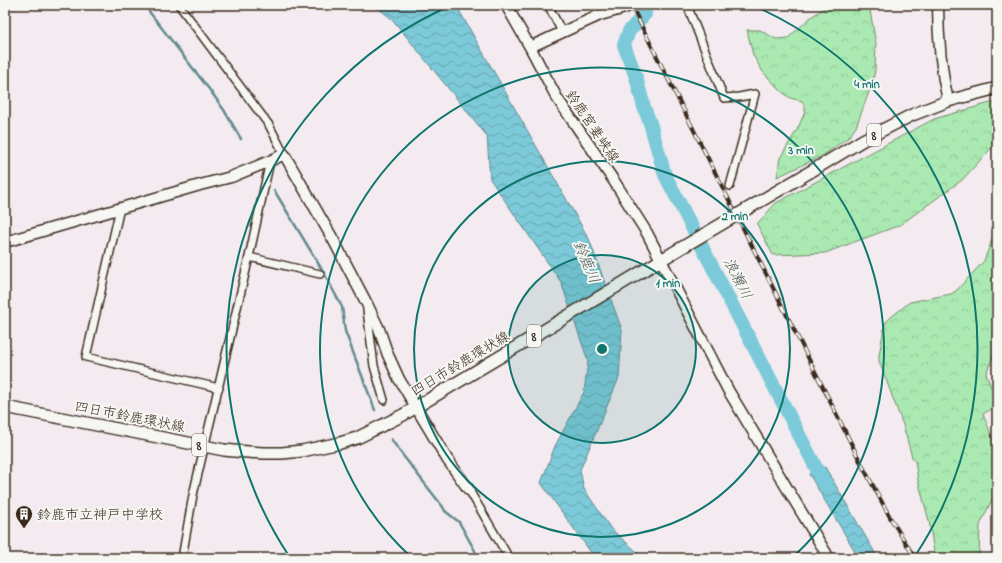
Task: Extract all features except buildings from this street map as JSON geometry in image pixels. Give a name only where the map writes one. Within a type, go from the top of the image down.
[{"type":"main road","name":"四日市鈴鹿環状線","points":[[5,407],[234,452],[264,454],[302,451],[326,447],[357,438],[416,408],[642,271],[863,140],[912,115],[948,101],[997,88]]},
{"type":"street","points":[[179,5],[269,126],[334,241],[366,302],[379,329],[399,379],[447,459],[469,490],[509,558]]},
{"type":"street","name":"鈴鹿宮妻峡線","points":[[506,5],[557,98],[614,181],[647,233],[660,261],[728,390],[829,558]]},
{"type":"street","points":[[548,5],[562,32]]},
{"type":"street","points":[[530,47],[600,15],[625,8],[630,5]]},
{"type":"street","points":[[687,5],[724,98],[755,94],[730,186]]},
{"type":"street","points":[[938,5],[938,24],[943,79],[948,101]]},
{"type":"street","points":[[5,242],[231,176],[284,154]]},
{"type":"street","points":[[182,558],[193,495],[219,388],[270,161]]},
{"type":"street","points":[[120,208],[86,357],[219,388]]},
{"type":"street","points":[[249,257],[320,274]]},
{"type":"street","points":[[366,302],[374,366],[384,400]]},
{"type":"green space","points":[[827,5],[869,5],[876,44],[873,81],[856,127],[849,137],[822,156],[777,177],[780,158],[797,130],[805,112],[805,106],[802,101],[790,98],[780,90],[763,72],[753,55],[747,30],[760,30],[776,39],[788,38]]},
{"type":"green space","points":[[997,101],[997,142],[962,180],[900,225],[825,253],[773,255],[757,224],[776,203],[934,119]]},
{"type":"green space","points":[[997,233],[997,348],[986,374],[997,402],[997,406],[983,414],[994,442],[997,461],[997,489],[980,525],[979,558],[935,558],[929,521],[918,480],[915,461],[912,457],[903,425],[879,361],[884,328],[886,322],[891,317],[910,302],[951,294],[956,291],[984,261],[993,237]]},
{"type":"water","name":"鈴鹿川","points":[[374,5],[456,5],[589,239],[622,330],[619,378],[580,470],[584,489],[611,529],[644,558],[595,558],[541,483],[555,446],[584,392],[588,361],[561,282],[490,179],[487,136],[392,19]]},
{"type":"water","points":[[825,467],[878,558],[859,558],[809,474]]},
{"type":"waterway","points":[[144,5],[212,93],[241,139]]},
{"type":"waterway","name":"浪瀬川","points":[[643,5],[645,14],[629,31],[624,45],[636,77],[665,175],[826,487]]},
{"type":"waterway","points":[[274,190],[324,273],[342,307],[345,331],[375,410]]},
{"type":"waterway","points":[[391,439],[445,511],[459,522],[479,558]]},
{"type":"railway","points":[[631,5],[863,467],[891,519],[915,558]]},
{"type":"place","name":"鈴鹿市立神戸中学校","points":[[24,529]]}]
